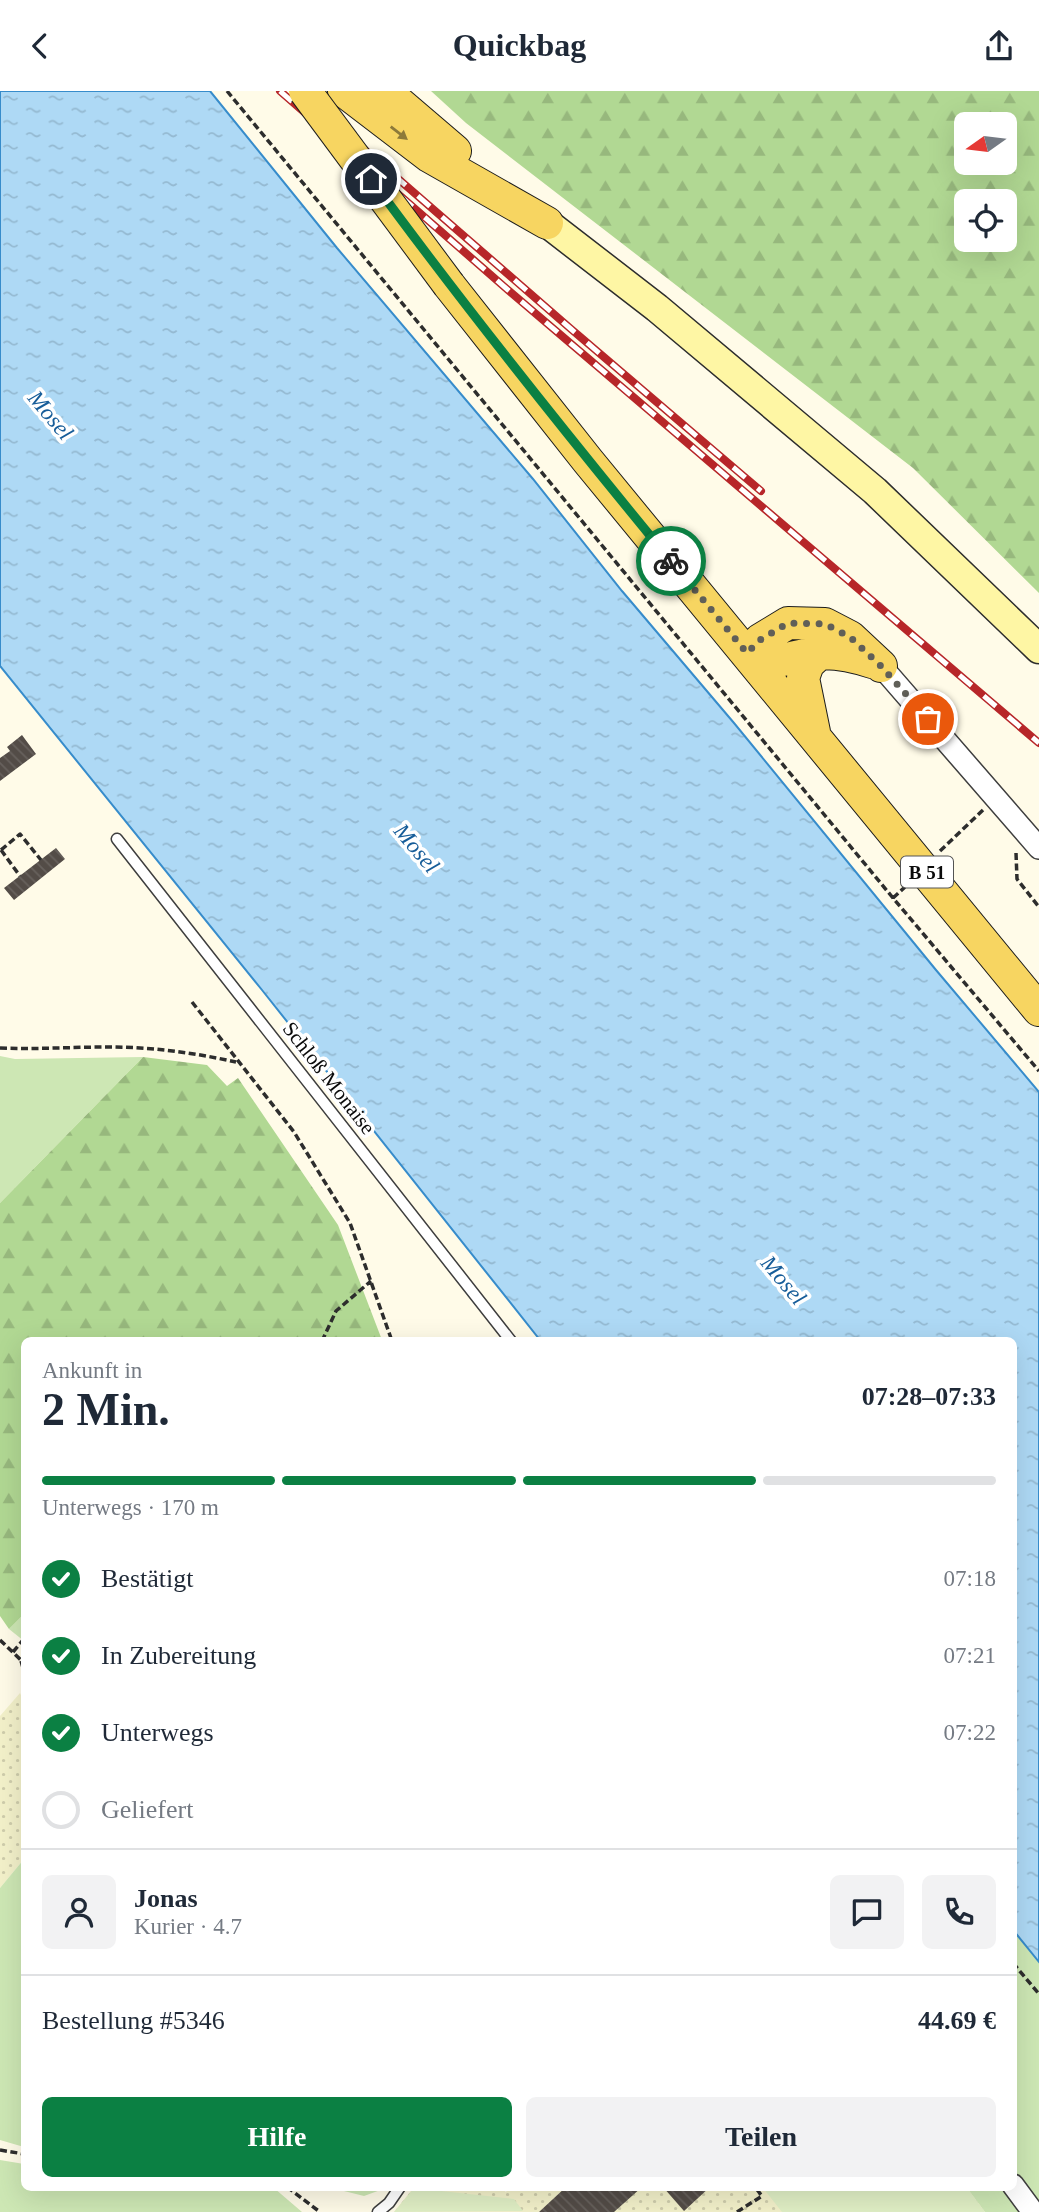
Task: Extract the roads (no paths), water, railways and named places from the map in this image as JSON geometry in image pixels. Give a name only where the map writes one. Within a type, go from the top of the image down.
[{"type":"main road","name":"B 51","points":[[305,91],[449,285],[588,461],[1039,1010]]},
{"type":"main road","points":[[345,91],[429,156],[547,223]]},
{"type":"main road","points":[[386,91],[452,149],[547,223]]},
{"type":"main road","points":[[788,623],[825,624],[850,637],[881,666],[855,656],[833,652],[752,660],[760,640],[788,623]]},
{"type":"main road","points":[[814,735],[803,678],[808,664],[820,653]]},
{"type":"street","points":[[547,223],[657,308],[875,491],[1039,649]]},
{"type":"street","points":[[881,666],[1039,848]]},
{"type":"street","points":[[1017,2190],[1033,2212]]},
{"type":"lane","name":"Schloß Monaise","points":[[117,839],[508,1337]]},
{"type":"lane","points":[[378,2212],[397,2191]]},
{"type":"water","name":"Mosel","points":[[0,91],[210,91],[337,248],[533,479],[622,591],[1039,1092],[1039,1962],[1017,1935],[1017,1337],[538,1337],[0,666]]},
{"type":"railway","points":[[280,91],[508,290],[1039,743]]},
{"type":"railway","points":[[297,91],[761,491]]}]
